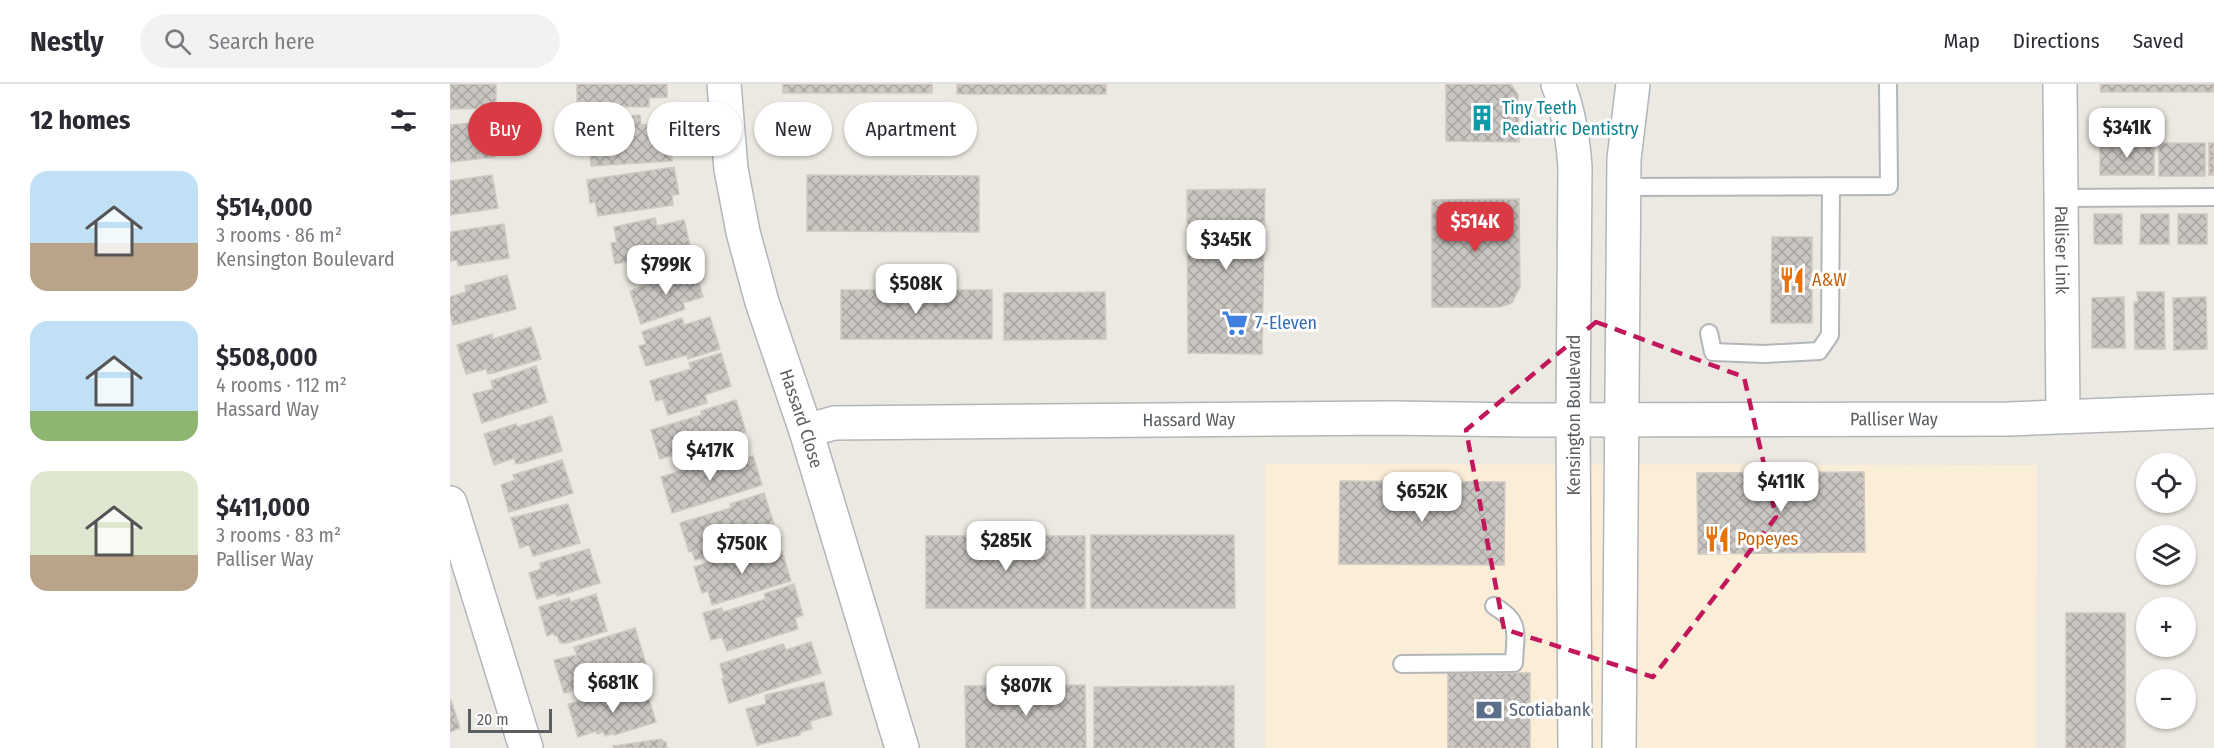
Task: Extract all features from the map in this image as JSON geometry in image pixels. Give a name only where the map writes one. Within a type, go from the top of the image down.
[{"type":"street","name":"Hassard Close","points":[[724,84],[731,169],[743,232],[762,302],[806,431],[902,748]]},
{"type":"street","name":"Kensington Boulevard","points":[[1558,84],[1566,103],[1572,132],[1575,167],[1573,420],[1575,748]]},
{"type":"street","points":[[1619,748],[1624,159],[1633,84]]},
{"type":"street","name":"Palliser Link","points":[[2060,84],[2063,416]]},
{"type":"street","name":"Palliser Way","points":[[1573,420],[2008,419],[2214,411]]},
{"type":"street","name":"Hassard Way","points":[[806,431],[834,423],[1379,418],[1573,420]]},
{"type":"street","points":[[450,503],[526,748]]},
{"type":"lane","points":[[1624,187],[1889,186],[1888,84]]},
{"type":"lane","points":[[1709,333],[1713,352],[1764,354],[1819,351],[1830,335],[1831,187]]},
{"type":"lane","points":[[2061,198],[2214,197]]},
{"type":"lane","points":[[1402,664],[1515,663],[1515,625],[1510,615],[1494,606]]},
{"type":"highlighted area","points":[[1596,322],[1744,377],[1776,517],[1653,677],[1504,629],[1466,430]]},
{"type":"shaded area","points":[[1265,464],[2037,465],[2036,748],[1265,748]]},
{"type":"building","points":[[450,84],[496,84],[496,102],[468,102],[468,109],[450,109]]},
{"type":"building","points":[[577,84],[667,84],[667,97],[649,98],[647,107],[635,107],[635,102],[577,102]]},
{"type":"building","points":[[783,84],[932,84],[932,93],[783,93]]},
{"type":"building","points":[[957,84],[1106,84],[1106,94],[957,94]]},
{"type":"building","name":"Tiny Teeth Pediatric Dentistry","points":[[1446,84],[1511,84],[1518,95],[1519,142],[1446,141]]},
{"type":"building","points":[[2100,84],[2214,84],[2214,92],[2101,92]]},
{"type":"building","points":[[635,115],[640,115],[641,125],[647,124],[647,156],[672,156],[672,161],[591,166],[590,156],[635,156]]},
{"type":"building","points":[[468,123],[468,156],[495,157],[450,162],[450,125]]},
{"type":"building","points":[[2100,143],[2154,143],[2154,175],[2100,175]]},
{"type":"building","points":[[2159,143],[2205,143],[2205,176],[2159,176]]},
{"type":"building","points":[[2209,143],[2214,143],[2214,175],[2209,175]]},
{"type":"building","points":[[674,167],[679,194],[672,195],[673,205],[598,216],[595,202],[590,203],[587,180]]},
{"type":"building","points":[[492,175],[498,208],[450,215],[450,181]]},
{"type":"building","points":[[807,175],[979,176],[979,232],[807,231]]},
{"type":"building","points":[[1265,189],[1262,354],[1188,353],[1187,190]]},
{"type":"building","points":[[1519,199],[1520,287],[1512,303],[1500,307],[1432,307],[1432,200]]},
{"type":"building","points":[[2094,214],[2122,214],[2122,244],[2094,244]]},
{"type":"building","points":[[2141,214],[2169,214],[2169,244],[2140,244]]},
{"type":"building","points":[[2178,214],[2207,214],[2207,244],[2178,244]]},
{"type":"building","points":[[655,218],[657,226],[684,220],[691,250],[615,264],[611,243],[617,242],[614,227]]},
{"type":"building","points":[[504,224],[509,258],[458,266],[457,260],[450,261],[450,232]]},
{"type":"building","name":"A&W","points":[[1772,237],[1812,237],[1812,323],[1771,323]]},
{"type":"building","points":[[694,267],[703,297],[683,303],[685,309],[641,324],[630,291]]},
{"type":"building","points":[[507,275],[516,309],[453,325],[450,297],[466,292],[465,286]]},
{"type":"building","points":[[841,290],[992,290],[992,339],[841,339]]},
{"type":"building","points":[[1105,292],[1106,339],[1004,340],[1004,293]]},
{"type":"building","points":[[2137,292],[2164,292],[2165,349],[2135,349],[2134,302],[2138,302]]},
{"type":"building","points":[[2124,297],[2125,348],[2092,348],[2092,298]]},
{"type":"building","points":[[2206,297],[2207,349],[2174,350],[2173,298]]},
{"type":"building","points":[[710,317],[720,349],[688,359],[687,355],[646,366],[639,346],[646,344],[642,332],[682,318],[684,325]]},
{"type":"building","points":[[531,327],[541,359],[488,374],[486,369],[466,374],[457,345],[492,334],[493,339]]},
{"type":"building","points":[[721,353],[731,386],[705,395],[707,403],[668,415],[663,399],[656,401],[650,381],[691,369],[689,363]]},
{"type":"building","points":[[536,366],[547,402],[482,423],[473,394],[493,389],[491,381]]},
{"type":"building","points":[[736,400],[746,432],[720,439],[723,448],[678,462],[676,454],[660,459],[651,430],[702,415],[701,411]]},
{"type":"building","points":[[552,416],[562,451],[522,463],[516,464],[514,458],[494,465],[484,434]]},
{"type":"building","points":[[753,456],[762,485],[672,513],[661,477],[725,457],[728,464]]},
{"type":"building","points":[[562,460],[573,493],[509,512],[501,485],[515,480],[513,475]]},
{"type":"building","points":[[1864,472],[1865,552],[1698,554],[1697,473]]},
{"type":"building","points":[[1340,481],[1505,482],[1504,565],[1339,564]]},
{"type":"building","points":[[764,493],[774,524],[750,531],[754,542],[695,560],[692,551],[689,552],[680,523],[731,508],[730,504]]},
{"type":"building","points":[[568,504],[580,543],[533,556],[528,545],[520,548],[511,518]]},
{"type":"building","points":[[1091,535],[1234,535],[1235,608],[1091,608]]},
{"type":"building","points":[[926,536],[1085,536],[1085,608],[926,608]]},
{"type":"building","points":[[589,549],[600,583],[557,596],[556,593],[537,599],[529,573],[541,569],[540,563]]},
{"type":"building","points":[[754,549],[759,558],[782,551],[791,581],[712,605],[708,591],[702,593],[694,567]]},
{"type":"building","points":[[794,584],[803,615],[795,618],[798,629],[727,651],[722,637],[711,640],[703,613],[722,608],[723,612],[766,599],[764,594]]},
{"type":"building","points":[[596,594],[607,631],[567,643],[560,643],[554,633],[547,636],[539,607],[569,598],[571,602]]},
{"type":"building","points":[[2066,613],[2125,613],[2125,748],[2066,748]]},
{"type":"building","points":[[635,628],[646,664],[598,679],[600,684],[564,693],[554,660],[577,655],[574,647]]},
{"type":"building","points":[[811,642],[821,673],[729,703],[720,664],[783,644],[786,650]]},
{"type":"building","name":"Scotiabank","points":[[1448,673],[1530,673],[1530,748],[1448,748]]},
{"type":"building","points":[[824,682],[832,715],[810,721],[812,729],[800,732],[800,735],[757,745],[746,709],[766,704],[765,695]]},
{"type":"building","points":[[1085,685],[1086,748],[966,748],[965,686]]},
{"type":"building","points":[[1234,686],[1234,748],[1094,748],[1094,687]]},
{"type":"building","points":[[645,687],[656,722],[614,735],[614,733],[605,736],[603,732],[597,734],[596,731],[578,737],[568,704],[606,695],[607,699]]},
{"type":"building","points":[[450,701],[460,728],[450,732]]},
{"type":"building","points":[[662,739],[666,742],[667,748],[614,748],[613,746]]},
{"type":"place","name":"Tiny Teeth Pediatric Dentistry","points":[[1482,118]]},
{"type":"place","name":"A&W","points":[[1792,280]]},
{"type":"place","name":"7-Eleven","points":[[1235,323]]},
{"type":"place","name":"Popeyes","points":[[1717,539]]},
{"type":"place","name":"Scotiabank","points":[[1489,710]]}]
